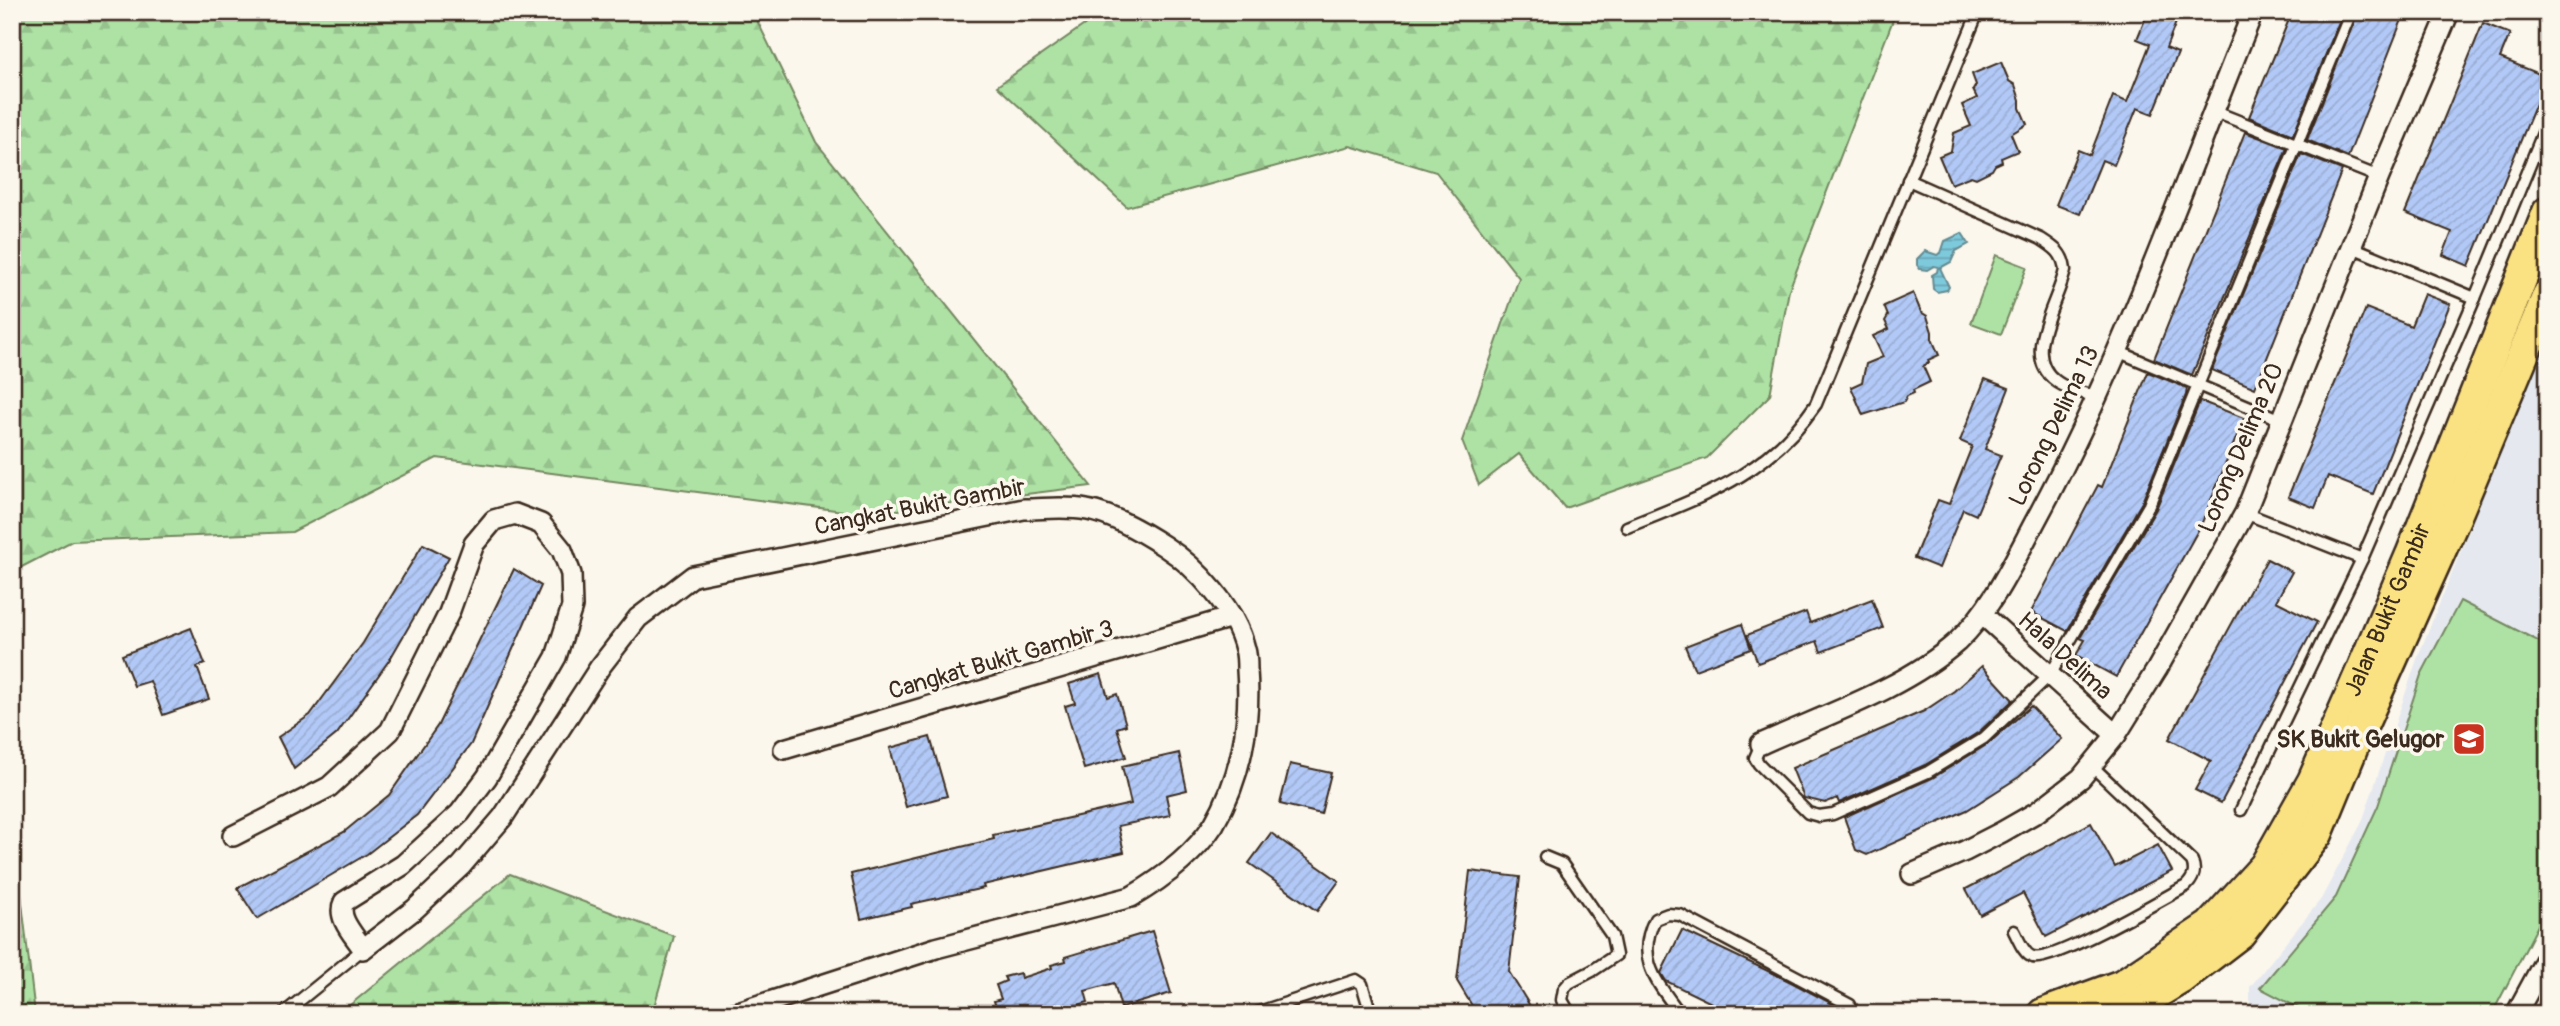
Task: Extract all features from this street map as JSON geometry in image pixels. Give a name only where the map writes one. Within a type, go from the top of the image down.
[{"type":"main road","name":"Jalan Bukit Gambir","points":[[2043,1014],[2122,985],[2210,926],[2265,866],[2313,781],[2367,660],[2412,555],[2548,212]]},
{"type":"main road","name":"Jalan Bukit Gambir","points":[[2122,1014],[2179,979],[2240,933],[2317,834],[2547,303]]},
{"type":"street","name":"Lorong Delima 13","points":[[1761,744],[1911,674],[1959,640],[1982,614],[2001,585],[2063,471],[2118,351],[2253,12]]},
{"type":"street","name":"Lorong Delima 20","points":[[1912,874],[1965,851],[2037,812],[2081,778],[2116,735],[2157,669],[2245,513],[2379,177],[2449,12]]},
{"type":"street","name":"Cangkat Bukit Gambir","points":[[363,949],[415,908],[461,866],[503,817],[600,667],[638,618],[692,576],[1024,509],[1088,510],[1148,536],[1179,555],[1205,580],[1231,617],[1245,649],[1248,714],[1236,774],[1213,825],[1179,863],[1155,883],[1131,897],[936,948],[732,1014]]},
{"type":"street","points":[[233,836],[329,787],[390,731],[449,612],[474,544],[494,520],[516,514],[541,524],[562,550],[571,574],[572,607],[556,657],[487,777],[460,813],[403,865],[344,902],[341,908],[343,919],[363,949]]},
{"type":"street","name":"Hala Delima","points":[[1982,614],[2116,735]]},
{"type":"street","name":"Cangkat Bukit Gambir 3","points":[[784,749],[1231,617]]},
{"type":"street","points":[[2516,1014],[2548,955]]},
{"type":"lane","points":[[1627,527],[1701,497],[1747,473],[1767,459],[1799,428],[1816,404],[1978,12]]},
{"type":"lane","points":[[1761,744],[1755,758],[1759,764],[1808,813],[1819,816],[1833,814],[1928,772],[1984,738],[2050,676],[2149,505],[2351,12]]},
{"type":"lane","points":[[2213,111],[2379,177]]},
{"type":"lane","points":[[2241,810],[2362,559],[2548,121]]},
{"type":"lane","points":[[1908,180],[2041,239],[2058,250],[2063,258],[2064,270],[2040,343],[2040,358],[2044,370],[2057,382],[2096,397]]},
{"type":"lane","points":[[2352,247],[2474,298]]},
{"type":"lane","points":[[2118,351],[2281,420]]},
{"type":"lane","points":[[2245,513],[2362,559]]},
{"type":"lane","points":[[2014,931],[2027,953],[2033,957],[2042,957],[2093,936],[2186,887],[2192,881],[2192,860],[2092,766]]},
{"type":"lane","points":[[1545,857],[1562,864],[1612,936],[1616,947],[1616,955],[1569,983],[1564,989],[1562,1000],[1570,1014]]},
{"type":"lane","points":[[1680,1014],[1660,987],[1646,951],[1647,934],[1655,919],[1668,914],[1680,915],[1850,1005],[1854,1014]]},
{"type":"lane","name":"Cangkat Bukit Gambir","points":[[284,1014],[363,949]]},
{"type":"lane","points":[[1253,1014],[1356,980],[1362,984],[1371,1014]]},
{"type":"shaded area","name":"SK Bukit Gelugor","points":[[2548,337],[2548,906],[2493,1014],[2250,1014],[2250,987],[2321,899],[2362,822],[2418,656]]},
{"type":"green space","points":[[12,12],[753,12],[816,142],[1091,486],[866,514],[437,458],[292,532],[72,541],[12,572]]},
{"type":"green space","points":[[1103,12],[1896,12],[1789,290],[1770,395],[1707,458],[1565,508],[1519,454],[1479,485],[1462,441],[1519,278],[1436,172],[1350,146],[1127,207],[997,86]]},
{"type":"green space","points":[[1996,255],[2027,267],[2001,334],[1971,323]]},
{"type":"green space","name":"SK Bukit Gelugor","points":[[2460,601],[2548,646],[2548,906],[2492,1014],[2310,1014],[2260,988],[2336,897],[2378,806],[2421,675]]},
{"type":"green space","points":[[13,826],[35,1014],[12,1014]]},
{"type":"green space","points":[[510,874],[674,936],[652,1014],[339,1014]]},
{"type":"water","points":[[1962,233],[1969,244],[1956,251],[1951,262],[1940,268],[1949,287],[1937,292],[1933,289],[1932,275],[1937,272],[1938,267],[1920,269],[1917,259],[1925,251],[1937,255],[1941,253],[1945,241]]},
{"type":"building","points":[[2148,12],[2180,12],[2166,48],[2178,53],[2153,114],[2137,108],[2114,165],[2102,160],[2080,214],[2056,205],[2078,150],[2090,155],[2113,96],[2127,102],[2150,44],[2137,39]]},
{"type":"building","points":[[2292,12],[2343,12],[2293,135],[2249,117]]},
{"type":"building","points":[[2358,12],[2405,12],[2348,157],[2307,140]]},
{"type":"building","points":[[2483,23],[2510,34],[2500,58],[2547,77],[2469,266],[2443,255],[2452,232],[2405,213]]},
{"type":"building","points":[[2001,62],[2009,81],[2015,85],[2027,124],[2011,134],[2018,151],[2001,158],[2002,162],[1992,170],[1976,178],[1971,176],[1951,184],[1939,156],[1951,151],[1954,133],[1971,126],[1962,105],[1977,98],[1973,90],[1976,85],[1972,74]]},
{"type":"building","points":[[2245,132],[2287,148],[2192,375],[2154,359]]},
{"type":"building","points":[[2301,154],[2342,170],[2255,388],[2212,370]]},
{"type":"building","points":[[1913,293],[1921,312],[1927,316],[1939,355],[1928,360],[1929,363],[1923,366],[1930,382],[1913,390],[1914,393],[1907,396],[1904,402],[1863,415],[1851,387],[1862,382],[1866,364],[1883,357],[1873,336],[1889,329],[1885,321],[1888,316],[1884,306]]},
{"type":"building","points":[[2424,294],[2450,304],[2373,494],[2328,476],[2315,508],[2288,497],[2366,308],[2411,326]]},
{"type":"building","points":[[2148,372],[2187,388],[2186,395],[2142,502],[2067,631],[2031,612],[2098,485],[2102,487]]},
{"type":"building","points":[[1985,379],[2009,388],[1985,449],[2001,455],[1976,515],[1963,509],[1939,568],[1914,558],[1938,500],[1949,504],[1972,446],[1960,441]]},
{"type":"building","points":[[2200,401],[2244,418],[2201,525],[2116,677],[2076,655],[2085,640],[2080,638],[2156,509]]},
{"type":"building","points":[[423,544],[449,557],[390,659],[337,734],[294,769],[278,737],[310,715],[363,643]]},
{"type":"building","points":[[2267,559],[2292,572],[2276,601],[2317,622],[2221,803],[2195,790],[2211,761],[2169,739]]},
{"type":"building","points":[[514,569],[541,586],[471,744],[417,815],[367,854],[257,919],[237,888],[344,832],[389,795],[438,725]]},
{"type":"building","points":[[1872,599],[1883,628],[1821,652],[1817,641],[1758,663],[1747,635],[1806,612],[1810,623]]},
{"type":"building","points":[[1742,624],[1751,649],[1695,670],[1685,646]]},
{"type":"building","points":[[191,628],[205,664],[197,667],[209,699],[163,715],[150,681],[134,686],[122,655]]},
{"type":"building","points":[[1982,666],[2013,700],[1979,732],[1925,765],[1839,803],[1837,798],[1825,803],[1804,798],[1792,768],[1924,711],[1954,691]]},
{"type":"building","points":[[1101,674],[1108,697],[1117,694],[1126,725],[1117,728],[1126,757],[1084,769],[1065,706],[1075,703],[1069,684]]},
{"type":"building","points":[[2031,706],[2062,739],[2019,777],[1967,810],[1867,855],[1856,850],[1844,817],[1932,778],[1988,744]]},
{"type":"building","points":[[930,737],[947,796],[906,807],[890,748]]},
{"type":"building","points":[[1179,753],[1187,790],[1166,795],[1170,815],[1118,826],[1124,852],[983,885],[984,888],[911,904],[912,907],[861,919],[851,874],[994,839],[993,835],[1131,804],[1122,766]]},
{"type":"building","points":[[1290,764],[1331,773],[1321,814],[1280,804]]},
{"type":"building","points":[[2091,823],[2115,867],[2158,845],[2172,871],[2046,937],[2023,893],[1980,915],[1966,889]]},
{"type":"building","points":[[1271,833],[1339,881],[1317,911],[1249,863]]},
{"type":"building","points":[[1470,871],[1520,877],[1509,972],[1535,1014],[1477,1014],[1457,981]]},
{"type":"building","points":[[1682,930],[1791,982],[1844,1010],[1846,1014],[1734,1014],[1666,981],[1661,973]]},
{"type":"building","points":[[1152,931],[1171,993],[1121,1008],[1114,983],[1085,991],[1088,1002],[1049,1014],[998,1014],[994,1001],[1001,999],[996,985],[1006,981],[1004,977],[1020,973],[1021,978],[1052,968],[1051,965],[1066,961],[1065,957]]},
{"type":"place","name":"SK Bukit Gelugor","points":[[2469,739]]}]
